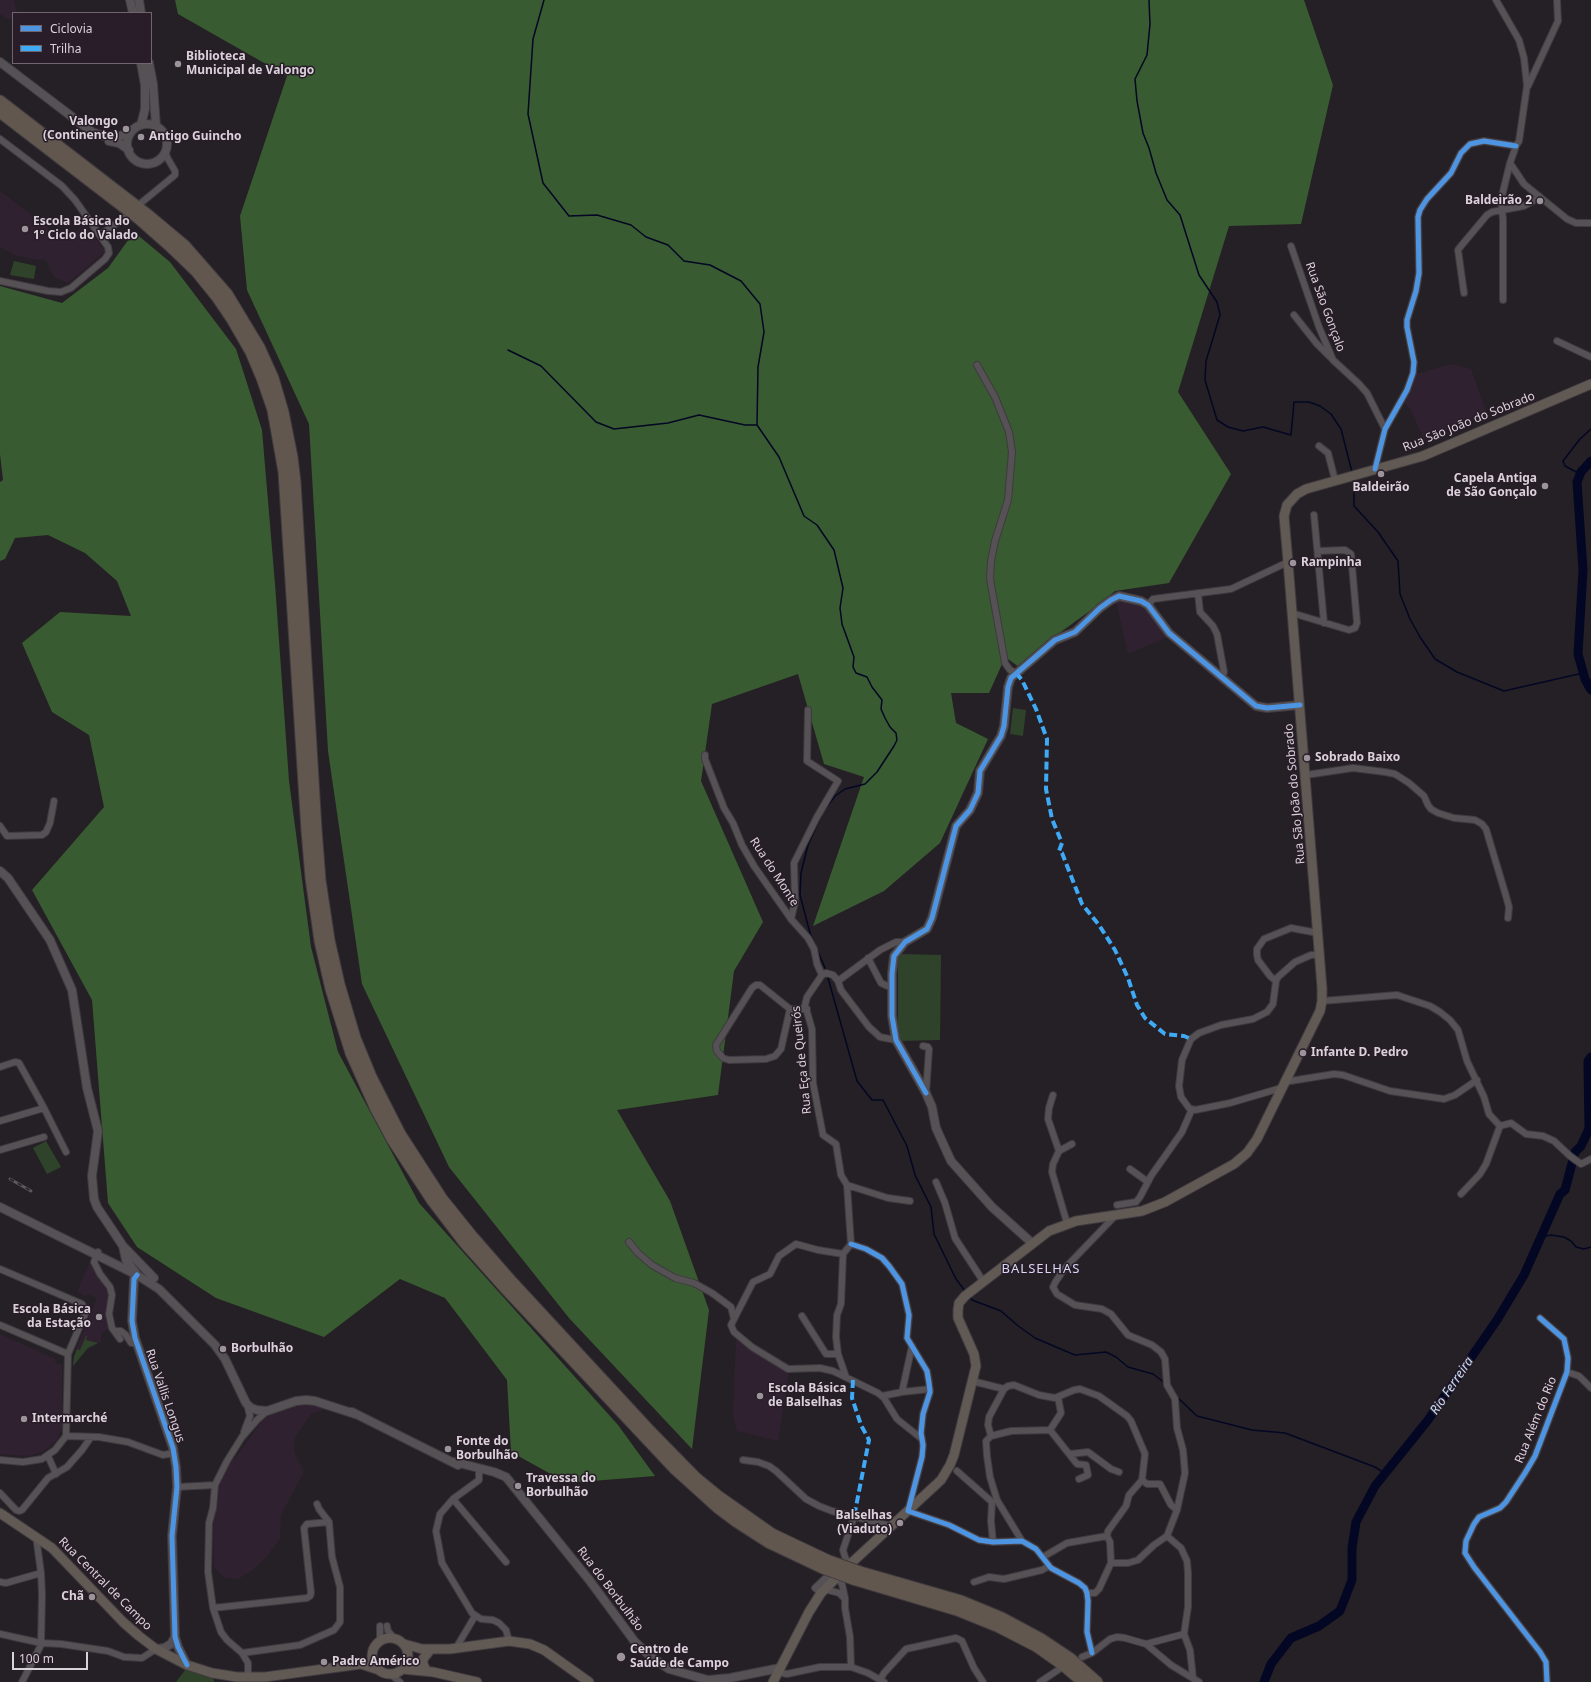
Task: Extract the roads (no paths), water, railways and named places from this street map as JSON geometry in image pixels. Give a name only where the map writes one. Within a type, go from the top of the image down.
[{"type":"highway","points":[[0,101],[148,215],[185,246],[209,273],[234,306],[259,347],[273,378],[283,412],[292,457],[295,482],[316,829],[320,880],[329,940],[339,984],[356,1038],[371,1077],[400,1134],[442,1199],[471,1235],[517,1288],[648,1429],[696,1478],[718,1496],[772,1534],[826,1564]]},
{"type":"highway","points":[[0,112],[138,218],[196,271],[217,296],[232,319],[251,352],[262,378],[273,410],[284,472],[307,831],[311,878],[320,940],[331,989],[351,1053],[376,1109],[392,1139],[432,1200],[464,1242],[511,1295],[675,1469],[717,1507],[737,1522],[768,1542],[856,1576],[957,1610],[999,1626],[1036,1646],[1063,1665],[1083,1682]]},
{"type":"highway","points":[[856,1576],[961,1601],[1002,1618],[1041,1639],[1071,1659],[1097,1682]]},
{"type":"main road","name":"Rua São João do Sobrado","points":[[972,1381],[976,1366],[974,1354],[958,1318],[960,1303],[967,1293],[1049,1231],[1067,1223],[1142,1211],[1164,1202],[1234,1164],[1247,1153],[1257,1139],[1320,1011],[1322,1001],[1320,955],[1284,516],[1287,505],[1297,494],[1306,489],[1423,456],[1591,384]]},
{"type":"main road","points":[[776,1676],[820,1590],[835,1578],[847,1562],[891,1526],[941,1480],[954,1455],[972,1381]]},
{"type":"main road","name":"Rua Central de Campo","points":[[1,1514],[52,1548],[123,1622],[156,1649],[187,1665],[212,1673],[251,1679],[361,1664],[379,1670]]},
{"type":"main road","points":[[361,1664],[373,1652],[380,1642],[385,1639],[394,1638],[404,1644],[426,1649],[456,1648],[510,1641],[530,1644],[544,1650],[589,1682]]},
{"type":"main road","points":[[404,1644],[407,1650],[408,1658],[418,1666],[430,1671],[477,1682]]},
{"type":"main road","points":[[401,1670],[408,1658],[426,1649]]},
{"type":"main road","points":[[426,1649],[423,1664],[430,1671]]},
{"type":"main road","points":[[373,1652],[374,1662],[379,1670],[389,1673],[401,1670],[430,1671]]},
{"type":"street","points":[[130,0],[133,12]]},
{"type":"street","points":[[139,0],[141,12]]},
{"type":"street","points":[[1496,0],[1519,40],[1524,58],[1527,86],[1520,137],[1510,163],[1500,200],[1502,219],[1503,300]]},
{"type":"street","points":[[1527,86],[1558,21],[1557,0]]},
{"type":"street","points":[[0,62],[92,132],[115,138],[132,132],[141,125],[148,124],[156,126],[162,130],[166,137],[167,144],[165,152],[158,160],[146,163],[136,160],[129,150],[119,143],[89,134],[0,67]]},
{"type":"street","points":[[141,64],[145,85],[145,110],[141,125]]},
{"type":"street","points":[[149,64],[153,84],[156,126]]},
{"type":"street","points":[[129,150],[128,143],[132,132]]},
{"type":"street","points":[[0,139],[62,186],[75,200],[108,247],[109,253],[105,259],[71,288],[61,292],[48,291],[0,281]]},
{"type":"street","points":[[1376,469],[1385,429],[1407,390],[1413,373],[1414,362],[1407,320],[1416,291],[1419,273],[1418,217],[1420,210],[1423,204],[1451,173],[1461,153],[1470,144],[1475,142],[1495,142],[1516,146]]},
{"type":"street","points":[[141,203],[175,175],[175,171],[165,152]]},
{"type":"street","points":[[1510,163],[1524,184],[1571,222],[1591,223]]},
{"type":"street","points":[[1464,294],[1458,250],[1487,215],[1492,212],[1524,206],[1540,197]]},
{"type":"street","points":[[100,236],[124,218]]},
{"type":"street","name":"Rua São Gonçalo","points":[[1291,246],[1319,327],[1333,360],[1368,393],[1385,429]]},
{"type":"street","points":[[1294,315],[1317,344],[1333,360]]},
{"type":"street","points":[[1557,341],[1591,357]]},
{"type":"street","points":[[977,365],[995,397],[1009,432],[1012,452],[1008,500],[990,561],[990,579],[1005,663],[1010,670],[1016,673]]},
{"type":"street","points":[[1319,446],[1328,453],[1335,480]]},
{"type":"street","points":[[1314,515],[1324,623]]},
{"type":"street","points":[[1292,617],[1304,617],[1349,630],[1355,628],[1357,623],[1351,554],[1345,550],[1318,551]]},
{"type":"street","points":[[1148,605],[1153,599],[1231,589],[1288,562]]},
{"type":"street","points":[[1198,593],[1200,612],[1213,626],[1217,634],[1224,672],[1222,678]]},
{"type":"street","points":[[1032,1244],[992,1208],[951,1161],[936,1128],[932,1106],[896,1040],[892,1016],[894,956],[905,942],[927,929],[932,918],[956,826],[970,810],[978,793],[980,771],[1001,736],[1004,726],[1008,687],[1011,678],[1055,640],[1076,632],[1100,608],[1119,596],[1141,601],[1148,605],[1169,633],[1256,706],[1267,708],[1300,705]]},
{"type":"street","points":[[791,919],[795,902],[794,863],[817,817],[838,780],[807,761],[808,710]]},
{"type":"street","name":"Rua do Monte","points":[[705,755],[705,759],[724,808],[733,823],[742,845],[754,866],[791,919],[808,938],[814,949],[817,964],[822,974]]},
{"type":"street","points":[[1306,775],[1353,768],[1395,774],[1410,783],[1424,796],[1431,809],[1454,818],[1476,820],[1482,824],[1486,829],[1506,896],[1509,907],[1508,918]]},
{"type":"street","points":[[0,826],[7,836],[42,835],[46,832],[50,823],[54,801]]},
{"type":"street","points":[[0,871],[8,878],[50,940],[72,990],[87,1088],[98,1131],[92,1176],[94,1199],[101,1215],[126,1251],[215,1345],[231,1370],[246,1403],[250,1416]]},
{"type":"street","points":[[1276,981],[1270,976],[1258,960],[1257,955],[1259,944],[1264,939],[1291,928],[1318,933]]},
{"type":"street","points":[[838,981],[868,958],[896,942],[905,942]]},
{"type":"street","points":[[1320,955],[1311,955],[1295,962],[1287,968],[1276,981],[1273,1004],[1267,1012],[1253,1019],[1221,1026],[1199,1033],[1191,1039],[1182,1060],[1179,1086],[1181,1097],[1189,1108],[1195,1110],[1230,1102],[1283,1085],[1334,1074],[1343,1075],[1390,1091],[1444,1099],[1451,1098],[1476,1080]]},
{"type":"street","points":[[868,958],[881,983],[892,988]]},
{"type":"street","points":[[822,974],[826,973],[833,976],[838,981],[841,990],[869,1027],[880,1036],[896,1040]]},
{"type":"street","name":"Rua Eça de Queirós","points":[[822,974],[807,997],[805,1005],[812,1029],[813,1083],[821,1129],[823,1134],[836,1144],[841,1175],[847,1184],[851,1244]]},
{"type":"street","points":[[790,1009],[781,1049],[775,1056],[766,1059],[729,1060],[723,1058],[717,1051],[716,1045],[752,988],[756,985],[760,985],[790,1009],[807,1009]]},
{"type":"street","points":[[1322,1001],[1397,995],[1430,1006],[1440,1012],[1450,1020],[1458,1030],[1466,1060],[1484,1098],[1489,1114],[1500,1126]]},
{"type":"street","points":[[924,1046],[928,1047],[929,1049],[926,1093]]},
{"type":"street","points":[[0,1067],[15,1062],[19,1063],[66,1152]]},
{"type":"street","points":[[1053,1095],[1049,1108],[1048,1119],[1059,1151]]},
{"type":"street","points":[[0,1121],[44,1108]]},
{"type":"street","points":[[1117,1205],[1136,1202],[1146,1188],[1151,1176],[1179,1137],[1192,1109]]},
{"type":"street","points":[[1500,1126],[1511,1123],[1526,1134],[1543,1136],[1554,1140],[1581,1164],[1591,1159]]},
{"type":"street","points":[[1461,1194],[1480,1174],[1486,1164],[1500,1126]]},
{"type":"street","points":[[0,1150],[44,1137]]},
{"type":"street","points":[[1067,1223],[1052,1172],[1053,1164],[1059,1151],[1072,1144]]},
{"type":"street","points":[[1130,1169],[1148,1182]]},
{"type":"street","points":[[936,1182],[945,1203],[954,1238],[983,1281]]},
{"type":"street","points":[[847,1184],[888,1198],[910,1201]]},
{"type":"street","points":[[1,1210],[152,1280]]},
{"type":"street","points":[[1111,1563],[1138,1560],[1154,1545],[1167,1536],[1177,1510],[1185,1473],[1183,1450],[1178,1438],[1175,1399],[1167,1385],[1165,1359],[1161,1352],[1152,1345],[1128,1335],[1111,1314],[1102,1309],[1075,1305],[1057,1294],[1053,1287],[1056,1280],[1065,1268],[1115,1216]]},
{"type":"street","points":[[629,1242],[652,1266],[675,1278],[694,1283],[712,1293],[730,1307],[734,1319]]},
{"type":"street","points":[[843,1254],[818,1250],[796,1244],[779,1256],[770,1274],[753,1282],[734,1319],[732,1325],[734,1332],[752,1347],[788,1369],[820,1368],[833,1371],[882,1396],[897,1419],[922,1438]]},
{"type":"street","points":[[846,1377],[838,1354],[836,1337],[837,1315],[841,1304],[843,1254],[851,1244],[866,1249],[882,1258],[902,1284],[909,1315],[907,1338],[927,1372],[930,1389],[922,1421],[922,1457],[908,1511],[949,1525],[979,1540],[993,1542],[1022,1541]]},
{"type":"street","points":[[114,1259],[120,1258],[126,1251]]},
{"type":"street","points":[[126,1251],[129,1265]]},
{"type":"street","points":[[126,1251],[139,1279],[133,1306]]},
{"type":"street","points":[[98,1254],[129,1265],[137,1272]]},
{"type":"street","points":[[98,1254],[94,1262],[100,1274],[110,1286],[112,1295],[109,1314],[112,1328],[120,1339]]},
{"type":"street","points":[[0,1269],[82,1304],[85,1309],[85,1314],[68,1354],[66,1436],[48,1456],[42,1459],[23,1462],[0,1460]]},
{"type":"street","points":[[133,1306],[134,1279],[137,1272]]},
{"type":"street","points":[[137,1289],[143,1284],[152,1280]]},
{"type":"street","name":"Rua Vallis Longus","points":[[133,1306],[132,1321],[137,1343],[174,1453],[176,1467],[178,1487],[172,1536],[175,1643]]},
{"type":"street","points":[[802,1316],[826,1354],[838,1354]]},
{"type":"street","name":"Rua Além do Rio","points":[[1540,1318],[1564,1339],[1568,1358],[1567,1372],[1534,1456],[1525,1473],[1506,1502],[1500,1508],[1479,1517],[1466,1541],[1465,1553],[1474,1567],[1540,1652],[1546,1662],[1547,1682]]},
{"type":"street","points":[[0,1325],[68,1354]]},
{"type":"street","points":[[114,1331],[121,1331],[126,1334],[131,1343],[137,1343]]},
{"type":"street","points":[[902,1392],[912,1346]]},
{"type":"street","points":[[231,1370],[256,1407],[258,1414],[256,1420]]},
{"type":"street","points":[[1567,1372],[1579,1376],[1591,1388]]},
{"type":"street","points":[[972,1381],[1004,1390]]},
{"type":"street","points":[[991,1436],[988,1425],[989,1417],[1004,1390],[1008,1386],[1014,1386],[1039,1395],[1055,1398],[1080,1389],[1088,1391],[1128,1416],[1144,1449],[1145,1454],[1142,1480],[1129,1496],[1126,1506],[1108,1531],[1107,1536],[1110,1542],[1111,1563],[1099,1589],[1095,1593],[1087,1593]]},
{"type":"street","points":[[882,1396],[930,1389]]},
{"type":"street","points":[[1050,1430],[1061,1413],[1058,1397]]},
{"type":"street","name":"Rua do Borbulhão","points":[[246,1403],[251,1408],[256,1407],[267,1409],[316,1398],[356,1414],[455,1462],[511,1483]]},
{"type":"street","points":[[242,1437],[250,1416],[256,1407]]},
{"type":"street","points":[[251,1679],[248,1663],[242,1653],[227,1640],[221,1632],[214,1608],[208,1572],[209,1523],[213,1508],[215,1485],[227,1461],[242,1437],[267,1409]]},
{"type":"street","points":[[993,1542],[991,1521],[994,1501],[986,1441],[991,1436],[1011,1431],[1050,1430]]},
{"type":"street","points":[[1050,1430],[1078,1464],[1086,1465],[1088,1475],[1079,1479]]},
{"type":"street","points":[[66,1436],[91,1437],[128,1442],[163,1455],[174,1453]]},
{"type":"street","points":[[0,1493],[19,1511],[22,1510],[48,1478],[67,1467],[91,1437]]},
{"type":"street","points":[[1070,1454],[1088,1452],[1111,1469],[1119,1472]]},
{"type":"street","points":[[48,1456],[56,1474]]},
{"type":"street","points":[[743,1460],[758,1462],[776,1470],[806,1499],[832,1511],[891,1526]]},
{"type":"street","points":[[479,1471],[473,1478],[472,1484],[453,1499],[440,1514],[436,1531],[442,1564],[472,1613],[475,1616],[498,1623],[506,1630],[510,1641]]},
{"type":"street","name":"Rua do Borbulhão","points":[[479,1471],[494,1472],[506,1477],[590,1581],[635,1642],[651,1657],[669,1669],[708,1680],[761,1674],[776,1676]]},
{"type":"street","points":[[957,1471],[994,1501],[1022,1541],[1032,1546],[1043,1557],[1049,1566],[1079,1583],[1084,1588],[1087,1593],[1088,1601],[1087,1632],[1092,1653]]},
{"type":"street","points":[[1142,1480],[1147,1484],[1160,1484],[1171,1505],[1177,1510]]},
{"type":"street","points":[[178,1487],[215,1485]]},
{"type":"street","points":[[453,1499],[506,1562]]},
{"type":"street","points":[[242,1653],[300,1645],[334,1630],[340,1622],[340,1587],[332,1557],[329,1522],[319,1510],[317,1504]]},
{"type":"street","points":[[820,1590],[847,1562],[843,1550],[854,1517]]},
{"type":"street","points":[[214,1608],[307,1598],[310,1596],[311,1593],[304,1528],[307,1524],[329,1522]]},
{"type":"street","points":[[22,1682],[37,1654],[41,1643],[42,1594],[36,1536]]},
{"type":"street","points":[[1043,1557],[1066,1543],[1107,1536]]},
{"type":"street","points":[[1167,1536],[1181,1548],[1187,1561],[1188,1607],[1184,1634],[1190,1650],[1193,1678]]},
{"type":"street","points":[[974,1582],[989,1577],[1004,1579],[1042,1570],[1049,1566]]},
{"type":"street","points":[[0,1582],[6,1583],[41,1573]]},
{"type":"street","points":[[835,1578],[842,1584],[845,1598],[844,1608],[850,1637],[851,1667]]},
{"type":"street","points":[[820,1590],[839,1593],[845,1598]]},
{"type":"street","points":[[456,1648],[475,1616]]},
{"type":"street","points":[[380,1626],[380,1642]]},
{"type":"street","points":[[387,1626],[388,1631],[394,1638]]},
{"type":"street","points":[[0,1634],[41,1643],[61,1644],[95,1649],[108,1651],[124,1657],[142,1658],[156,1649],[164,1648],[175,1643]]},
{"type":"street","points":[[1146,1644],[1184,1634]]},
{"type":"street","points":[[1082,1657],[1092,1653],[1110,1639],[1117,1637],[1146,1644],[1171,1665],[1199,1682]]},
{"type":"street","points":[[776,1676],[820,1667],[851,1667],[868,1673],[882,1681],[884,1673],[906,1649],[956,1638],[962,1641],[974,1668],[984,1682]]},
{"type":"street","points":[[171,1657],[175,1643]]},
{"type":"street","points":[[175,1643],[187,1665]]},
{"type":"street","points":[[1040,1682],[1061,1668]]},
{"type":"street","points":[[401,1670],[401,1682]]},
{"type":"street","points":[[389,1673],[401,1682]]},
{"type":"waterway","points":[[544,0],[533,39],[528,114],[543,183],[569,216],[597,215],[631,225],[646,237],[668,245],[684,261],[710,265],[741,281],[760,304],[764,332],[758,367],[757,425],[779,457],[804,516],[817,525],[834,550],[843,588],[840,608],[842,624],[854,657],[853,667],[856,673],[867,677],[872,687],[882,700],[881,709],[890,727],[896,733],[897,740],[877,772],[865,784],[845,789],[835,796],[825,809]]},
{"type":"waterway","points":[[1149,0],[1150,24],[1147,55],[1135,79],[1137,101],[1143,133],[1156,173],[1167,200],[1180,215],[1199,275],[1217,302],[1220,315],[1206,361],[1205,380],[1217,420],[1228,427],[1243,431],[1263,427],[1291,435],[1294,402],[1309,402],[1320,406],[1331,414],[1341,429],[1352,472]]},
{"type":"waterway","points":[[508,350],[541,366],[596,422],[614,429],[668,423],[699,415],[745,425],[757,425]]},
{"type":"waterway","points":[[1580,474],[1565,466],[1563,461],[1580,439],[1591,429]]},
{"type":"waterway","name":"Rio Ferreira","points":[[1591,461],[1581,472],[1577,482],[1583,570],[1578,654],[1585,679],[1591,690]]},
{"type":"waterway","points":[[1354,479],[1354,506],[1378,532],[1398,561],[1400,594],[1410,619],[1435,659],[1457,672],[1504,691],[1583,673]]},
{"type":"waterway","points":[[822,814],[808,845],[801,873],[800,895],[810,933],[825,968]]},
{"type":"waterway","points":[[828,978],[857,1081],[872,1100],[883,1100],[907,1146],[915,1175],[931,1207],[934,1234],[956,1279],[965,1291]]},
{"type":"waterway","name":"Rio Ferreira","points":[[1264,1682],[1271,1664],[1291,1638],[1319,1626],[1340,1611],[1352,1580],[1352,1548],[1356,1522],[1375,1486],[1428,1420],[1497,1320],[1524,1275],[1560,1194],[1565,1190],[1575,1152],[1581,1146],[1589,1129],[1588,1061],[1591,1057]]},
{"type":"waterway","points":[[1541,1237],[1551,1235],[1564,1237],[1571,1241],[1576,1247],[1584,1249],[1591,1247]]},
{"type":"waterway","points":[[970,1297],[972,1300],[1001,1311],[1035,1338],[1075,1355],[1106,1352],[1116,1357],[1128,1367],[1153,1374],[1165,1383]]},
{"type":"waterway","points":[[1177,1397],[1197,1416],[1252,1430],[1285,1433],[1375,1467],[1386,1474]]},
{"type":"railway","points":[[10,1179],[31,1191]]},
{"type":"place","name":"Biblioteca Municipal de Valongo","points":[[178,64]]},
{"type":"place","name":"Valongo (Continente)","points":[[126,129]]},
{"type":"place","name":"Antigo Guincho","points":[[141,137]]},
{"type":"place","name":"Baldeirão 2","points":[[1540,201]]},
{"type":"place","name":"Escola Básica do 1º Ciclo do Valado","points":[[25,229]]},
{"type":"place","name":"Baldeirão","points":[[1381,474]]},
{"type":"place","name":"Capela Antiga de São Gonçalo","points":[[1545,486]]},
{"type":"place","name":"Rampinha","points":[[1293,563]]},
{"type":"place","name":"Sobrado Baixo","points":[[1307,758]]},
{"type":"place","name":"Infante D. Pedro","points":[[1303,1053]]},
{"type":"place","name":"Escola Básica da Estação","points":[[99,1317]]},
{"type":"place","name":"Borbulhão","points":[[223,1349]]},
{"type":"place","name":"Escola Básica de Balselhas","points":[[760,1396]]},
{"type":"place","name":"Intermarché","points":[[24,1419]]},
{"type":"place","name":"Fonte do Borbulhão","points":[[448,1449]]},
{"type":"place","name":"Travessa do Borbulhão","points":[[518,1486]]},
{"type":"place","name":"Balselhas (Viaduto)","points":[[900,1523]]},
{"type":"place","name":"Chã","points":[[92,1597]]},
{"type":"place","name":"Centro de Saúde de Campo","points":[[621,1657]]},
{"type":"place","name":"Padre Américo","points":[[324,1662]]},
{"type":"district","name":"BALSELHAS","points":[[1041,1269]]}]
